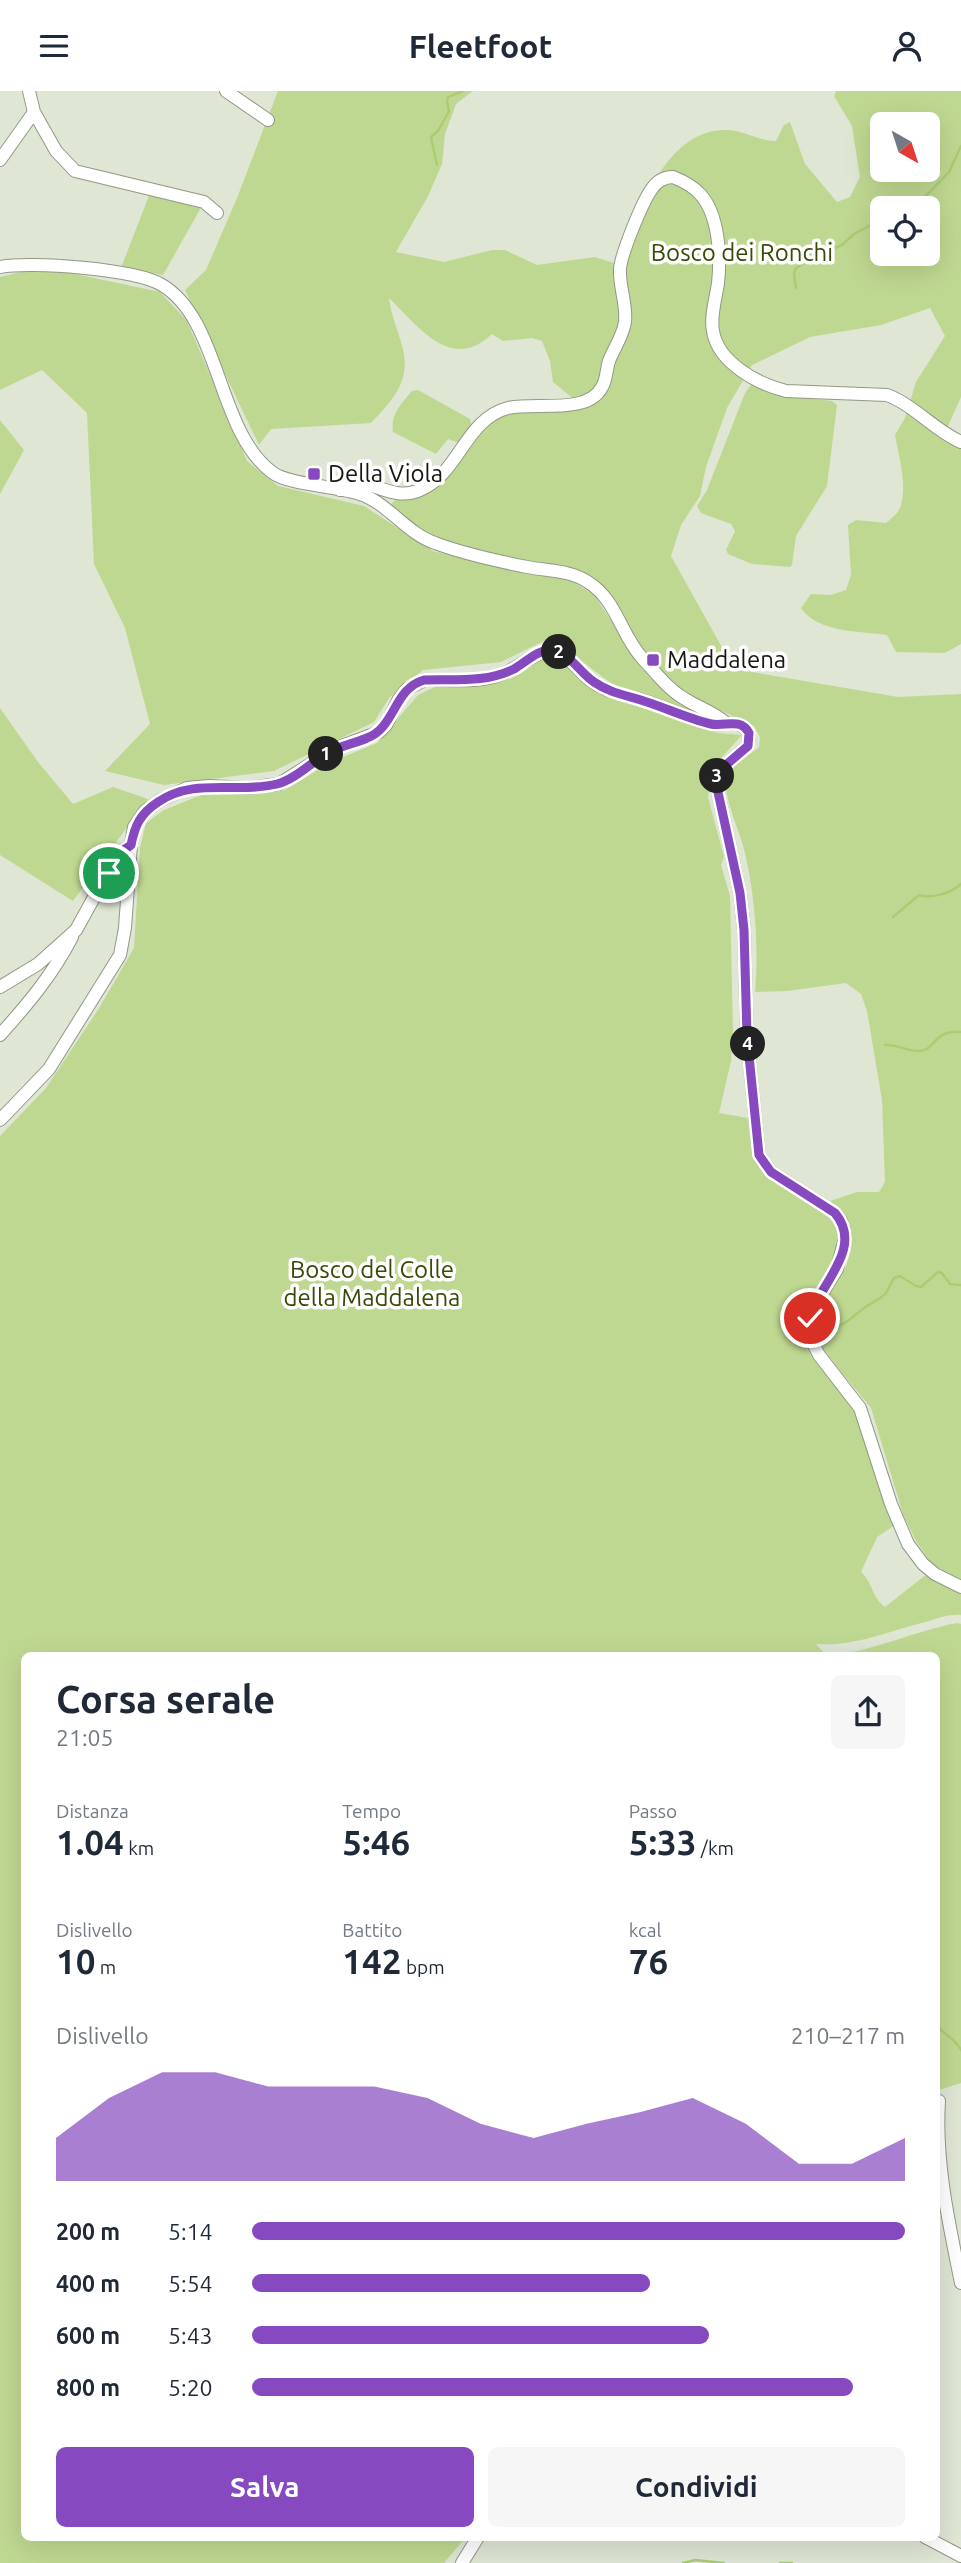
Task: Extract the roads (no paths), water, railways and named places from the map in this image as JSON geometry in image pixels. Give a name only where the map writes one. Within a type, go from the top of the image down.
[{"type":"street","points":[[29,91],[34,112],[56,151],[75,170],[204,202],[217,213]]},
{"type":"street","points":[[226,91],[268,120]]},
{"type":"street","points":[[0,160],[34,112]]},
{"type":"street","points":[[340,490],[343,485],[356,482],[391,493],[409,494],[438,479],[474,431],[497,412],[517,407],[578,403],[593,399],[606,377],[626,320],[620,271],[623,254],[650,191],[659,181],[673,177],[699,192],[709,209],[720,249],[713,333],[732,362],[744,372],[786,391],[887,395],[961,442]]},
{"type":"street","points":[[0,267],[20,264],[107,271],[161,284],[178,298],[192,316],[222,382],[239,431],[254,457],[275,475],[355,492],[371,499],[415,533],[435,543],[530,568],[572,574],[588,582],[611,606],[641,658],[685,699],[718,715],[726,723]]},
{"type":"street","points":[[0,1120],[49,1069],[120,954],[125,929],[131,845],[138,819],[161,800],[176,792],[209,786],[247,788],[279,784],[337,748],[379,732],[386,725],[398,699],[416,683],[424,680],[488,679],[551,650],[564,655],[588,678],[616,693],[658,704],[713,724],[741,725],[749,733],[748,746],[720,770],[716,783],[740,893],[744,930],[747,1036],[759,1155],[771,1172],[827,1207],[841,1221],[845,1238],[841,1257],[837,1269],[813,1308],[810,1338],[819,1355],[860,1408],[891,1504],[908,1544],[923,1565],[961,1587]]},
{"type":"street","points":[[0,1035],[30,1003],[56,967],[118,854],[131,845]]},
{"type":"street","points":[[0,987],[38,964],[76,930]]},
{"type":"street","points":[[940,2156],[950,2231],[961,2283]]},
{"type":"street","points":[[462,2563],[476,2541]]},
{"type":"street","points":[[933,2541],[961,2556]]},
{"type":"waterway","points":[[437,165],[431,137],[438,131],[449,111],[448,97],[463,91]]},
{"type":"waterway","points":[[926,196],[949,172],[961,146]]},
{"type":"waterway","points":[[796,288],[796,268],[842,245],[854,234],[870,225]]},
{"type":"waterway","points":[[893,917],[919,895],[941,894],[961,884]]},
{"type":"waterway","points":[[885,1045],[920,1051],[945,1034],[961,1032]]},
{"type":"waterway","points":[[830,1328],[844,1323],[881,1298],[894,1278],[900,1276],[921,1287],[938,1272],[942,1273],[950,1284],[961,1285]]},
{"type":"waterway","points":[[940,2028],[961,2050]]},
{"type":"waterway","points":[[683,2563],[695,2560],[724,2563]]},
{"type":"waterway","points":[[780,2563],[792,2563]]},
{"type":"place","name":"Della Viola","points":[[314,474]]},
{"type":"place","name":"Maddalena","points":[[653,660]]},
{"type":"park label","name":"Bosco dei Ronchi","points":[[742,253]]},
{"type":"park label","name":"Bosco del Colle della Maddalena","points":[[372,1284]]}]
